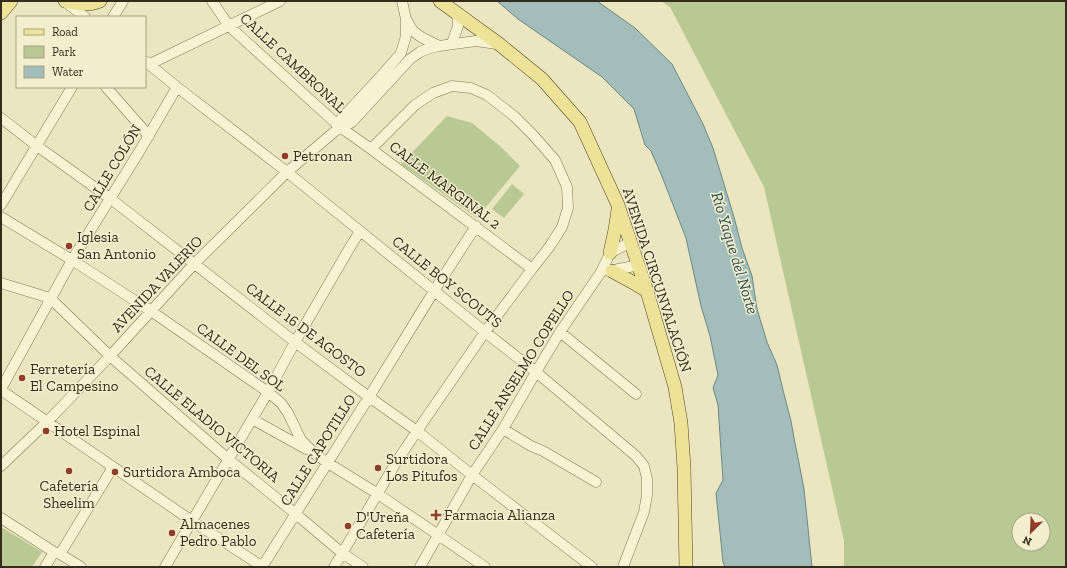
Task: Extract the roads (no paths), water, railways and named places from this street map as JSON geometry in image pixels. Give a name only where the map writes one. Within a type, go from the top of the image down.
[{"type":"main road","points":[[1,13],[11,1]]},
{"type":"main road","points":[[64,1],[73,4],[93,4],[100,1]]},
{"type":"main road","name":"AVENIDA CIRCUNVALACIÓN","points":[[440,1],[499,44],[542,79],[580,122],[618,205],[639,265],[675,387],[681,423],[684,468],[686,567]]},
{"type":"main road","points":[[610,254],[618,205]]},
{"type":"main road","points":[[607,271],[632,282],[647,291]]},
{"type":"street","points":[[64,1],[84,16]]},
{"type":"street","points":[[114,16],[123,1]]},
{"type":"street","name":"CALLE CAMBRONAL","points":[[212,1],[229,26],[340,126]]},
{"type":"street","points":[[148,63],[280,1]]},
{"type":"street","name":"AVENIDA VALERIO","points":[[340,126],[341,119],[401,53],[406,36],[405,2]]},
{"type":"street","points":[[452,43],[458,26],[457,12]]},
{"type":"street","points":[[406,19],[413,31],[439,46]]},
{"type":"street","name":"AVENIDA VALERIO","points":[[1,466],[47,422],[194,264],[287,172],[340,126],[347,125],[352,122],[410,59],[420,52],[430,48],[452,43],[476,41],[499,44]]},
{"type":"street","name":"CALLE BOY SCOUTS","points":[[148,63],[177,88],[287,172],[536,372],[636,456],[644,466],[647,479],[647,495],[644,512],[623,567]]},
{"type":"street","points":[[334,567],[416,431],[485,332],[550,246],[562,226],[568,208],[567,187],[555,160],[514,116],[487,95],[471,88],[452,86],[433,92],[415,105],[371,149]]},
{"type":"street","points":[[1,205],[71,88]]},
{"type":"street","points":[[107,88],[149,136]]},
{"type":"street","name":"CALLE COLÓN","points":[[1,390],[72,260],[111,199],[177,88]]},
{"type":"street","name":"CALLE 16 DE AGOSTO","points":[[1,118],[37,146],[111,199],[295,342],[416,431],[592,567]]},
{"type":"street","name":"CALLE MARGINAL 2","points":[[340,126],[532,269]]},
{"type":"street","name":"CALLE DEL SOL","points":[[1,217],[72,260],[151,311],[268,392],[281,403],[288,413],[301,440],[315,454],[378,494],[485,567]]},
{"type":"street","name":"CALLE CAPOTILLO","points":[[263,567],[476,226]]},
{"type":"street","points":[[165,567],[268,392],[295,342],[360,231]]},
{"type":"street","points":[[610,254],[630,242]]},
{"type":"street","name":"CALLE ANSELMO COPELLO","points":[[420,567],[472,475],[504,429],[560,332],[607,271],[610,254]]},
{"type":"street","points":[[607,271],[639,265]]},
{"type":"street","name":"CALLE ELADIO VICTORIA","points":[[1,283],[50,298],[110,356],[228,459],[342,553],[363,567]]},
{"type":"street","points":[[560,332],[636,394]]},
{"type":"street","points":[[1,390],[192,521],[263,567]]},
{"type":"street","points":[[252,419],[315,454]]},
{"type":"street","points":[[504,429],[531,446],[543,451],[596,482]]},
{"type":"street","points":[[45,567],[57,553],[113,467]]},
{"type":"street","points":[[1,518],[81,567]]},
{"type":"water","name":"Río Yaque del Norte","points":[[497,1],[597,1],[635,28],[672,64],[703,124],[713,148],[742,248],[752,276],[757,309],[767,342],[777,365],[791,421],[804,489],[812,567],[725,567],[723,562],[716,493],[723,480],[718,405],[713,388],[718,375],[686,238],[661,174],[651,151],[645,145],[634,109],[602,77],[518,19]]},
{"type":"place","name":"Petronan","points":[[285,156]]},
{"type":"place","name":"Iglesia San Antonio","points":[[69,246]]},
{"type":"place","name":"Ferretería El Campesino","points":[[22,378]]},
{"type":"place","name":"Hotel Espinal","points":[[46,431]]},
{"type":"place","name":"Surtidora Los Pitufos","points":[[378,468]]},
{"type":"place","name":"Cafetería Sheelim","points":[[69,471]]},
{"type":"place","name":"Surtidora Amboca","points":[[115,472]]},
{"type":"place","name":"Farmacia Alianza","points":[[436,515]]},
{"type":"place","name":"D'Ureña Cafetería","points":[[348,526]]},
{"type":"place","name":"Almacenes Pedro Pablo","points":[[172,533]]}]
